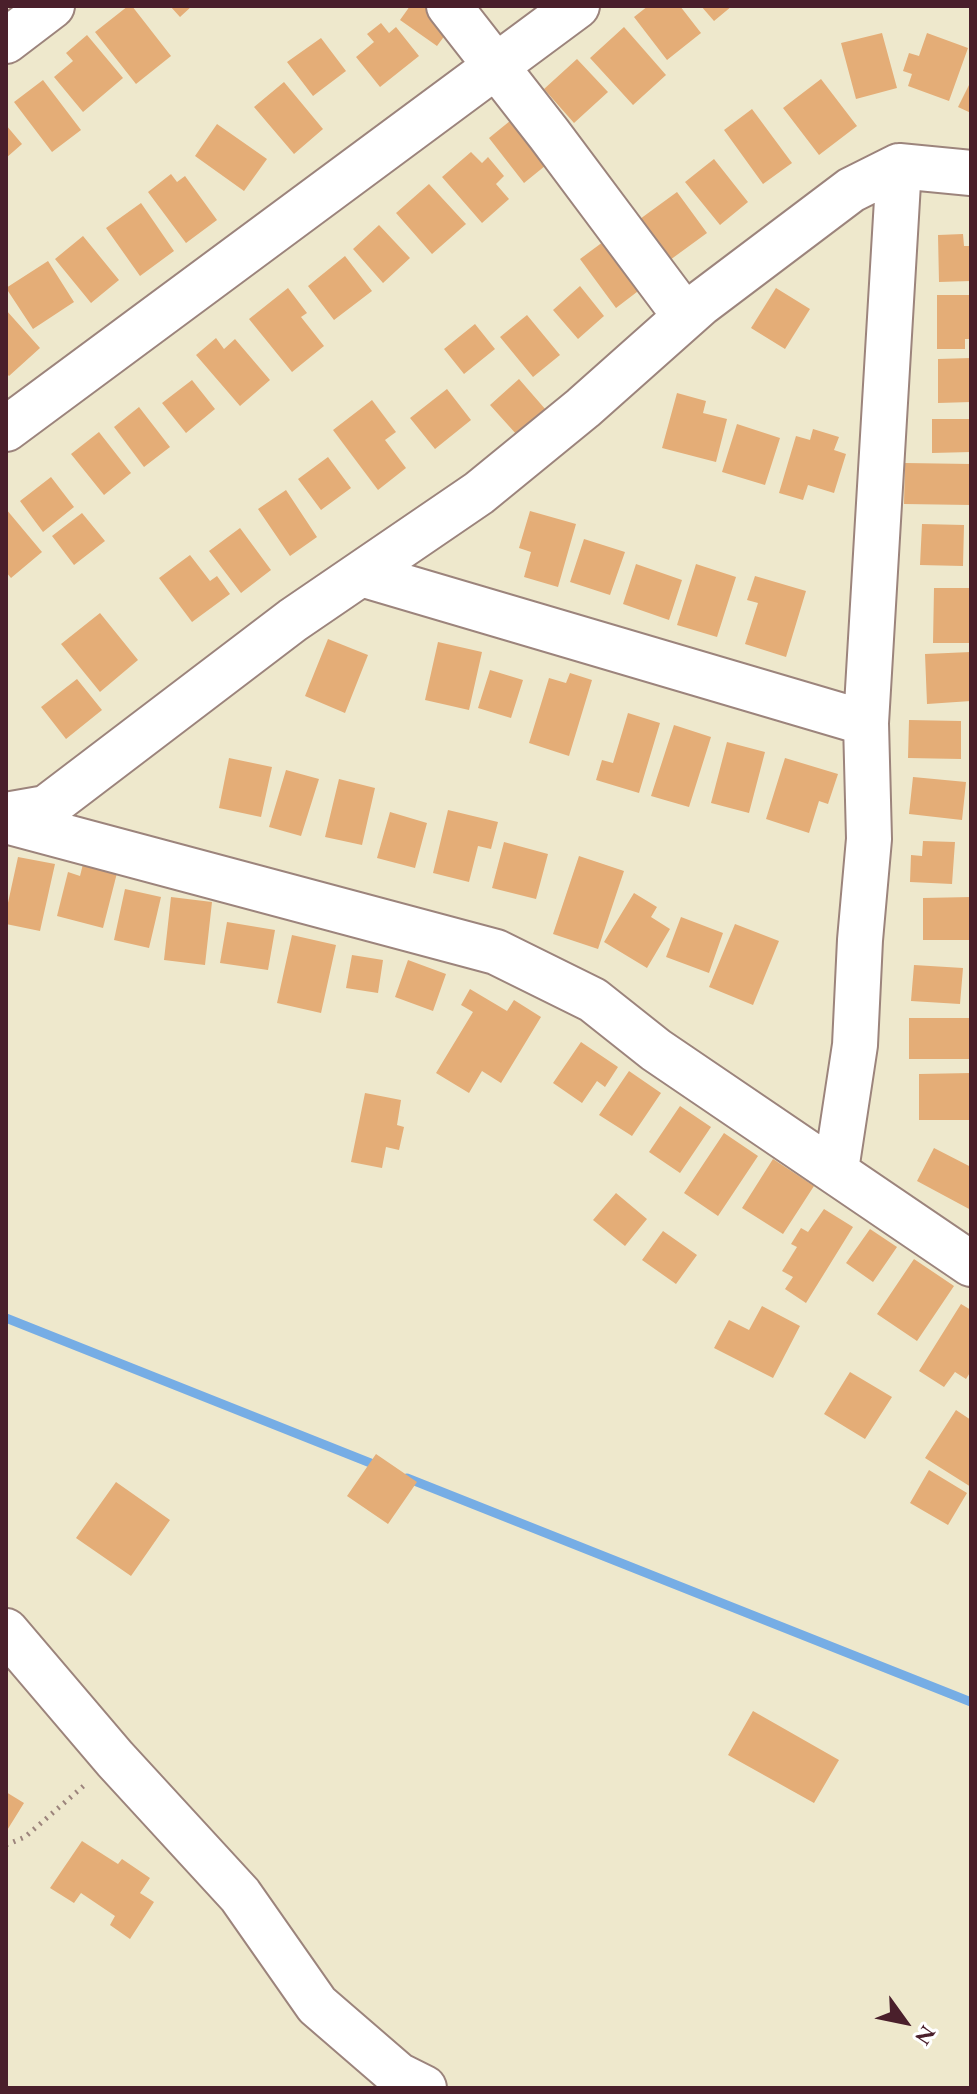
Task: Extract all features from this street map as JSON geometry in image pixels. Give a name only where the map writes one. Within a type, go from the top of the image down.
[{"type":"street","points":[[6,41],[52,6]]},
{"type":"street","points":[[449,6],[685,316]]},
{"type":"street","points":[[6,429],[577,6]]},
{"type":"street","points":[[836,1170],[855,1045],[869,839],[866,723],[899,166]]},
{"type":"street","points":[[6,818],[46,808],[293,620],[479,493],[583,408],[685,316],[851,190],[899,166],[971,173]]},
{"type":"street","points":[[361,574],[866,723]]},
{"type":"street","points":[[6,818],[496,952],[593,1000],[656,1050],[971,1264]]},
{"type":"street","points":[[6,1631],[115,1759],[240,1895],[317,2005],[398,2075],[424,2088]]},
{"type":"path","points":[[6,1845],[25,1837],[115,1759]]},
{"type":"building","points":[[132,6],[171,56],[136,84],[95,32]]},
{"type":"building","points":[[170,6],[192,6],[180,17]]},
{"type":"building","points":[[410,6],[447,6],[460,15],[437,46],[400,20]]},
{"type":"building","points":[[648,6],[680,6],[701,33],[667,60],[634,17]]},
{"type":"building","points":[[701,6],[732,6],[714,21]]},
{"type":"building","points":[[381,23],[389,33],[396,27],[419,56],[380,87],[356,57],[374,42],[367,34]]},
{"type":"building","points":[[624,27],[666,75],[633,105],[590,58]]},
{"type":"building","points":[[882,33],[897,88],[856,99],[841,43]]},
{"type":"building","points":[[927,33],[968,48],[949,101],[908,86],[912,74],[903,71],[909,53],[919,56]]},
{"type":"building","points":[[87,35],[123,78],[83,112],[54,77],[73,61],[66,53]]},
{"type":"building","points":[[321,38],[346,71],[313,96],[287,62]]},
{"type":"building","points":[[577,59],[608,92],[574,123],[544,89]]},
{"type":"building","points":[[821,79],[857,126],[819,155],[783,108]]},
{"type":"building","points":[[43,80],[81,130],[52,152],[14,102]]},
{"type":"building","points":[[971,81],[971,113],[958,107]]},
{"type":"building","points":[[284,82],[323,129],[294,154],[254,107]]},
{"type":"building","points":[[752,109],[792,163],[763,184],[724,130]]},
{"type":"building","points":[[521,112],[556,157],[524,183],[489,138]]},
{"type":"building","points":[[217,124],[267,159],[244,191],[195,156]]},
{"type":"building","points":[[6,125],[22,144],[6,158]]},
{"type":"building","points":[[471,152],[482,163],[488,157],[504,176],[496,184],[509,199],[482,223],[442,177]]},
{"type":"building","points":[[714,159],[748,202],[720,225],[685,182]]},
{"type":"building","points":[[171,174],[177,182],[185,176],[217,220],[186,243],[148,192]]},
{"type":"building","points":[[429,184],[466,224],[432,254],[396,213]]},
{"type":"building","points":[[677,192],[707,233],[670,260],[640,219]]},
{"type":"building","points":[[141,203],[174,251],[140,276],[106,228]]},
{"type":"building","points":[[379,225],[410,258],[383,283],[353,249]]},
{"type":"building","points":[[615,233],[650,282],[616,308],[580,259]]},
{"type":"building","points":[[963,234],[964,246],[971,246],[971,281],[939,282],[938,235]]},
{"type":"building","points":[[83,236],[119,280],[91,303],[55,259]]},
{"type":"building","points":[[345,256],[372,291],[334,320],[308,286]]},
{"type":"building","points":[[48,261],[74,302],[33,329],[6,288]]},
{"type":"building","points":[[580,286],[604,316],[578,339],[553,310]]},
{"type":"building","points":[[288,288],[307,313],[301,317],[324,346],[292,372],[249,319]]},
{"type":"building","points":[[776,288],[810,309],[785,349],[751,328]]},
{"type":"building","points":[[937,295],[971,295],[971,339],[965,339],[965,349],[937,349]]},
{"type":"building","points":[[6,310],[40,348],[9,376],[6,373]]},
{"type":"building","points":[[527,315],[560,355],[533,377],[500,337]]},
{"type":"building","points":[[475,324],[495,349],[464,374],[444,349]]},
{"type":"building","points":[[216,338],[224,349],[235,339],[270,380],[240,406],[196,355]]},
{"type":"building","points":[[971,358],[971,402],[938,403],[938,359]]},
{"type":"building","points":[[519,379],[546,410],[517,435],[490,405]]},
{"type":"building","points":[[192,380],[215,409],[186,433],[162,403]]},
{"type":"building","points":[[447,389],[471,420],[435,449],[410,418]]},
{"type":"building","points":[[677,393],[706,401],[703,413],[727,419],[716,462],[662,448]]},
{"type":"building","points":[[372,400],[396,432],[385,440],[406,468],[378,490],[333,430]]},
{"type":"building","points":[[139,407],[170,447],[144,467],[114,427]]},
{"type":"building","points":[[932,419],[971,419],[971,452],[932,453]]},
{"type":"building","points":[[737,424],[780,438],[765,485],[722,472]]},
{"type":"building","points":[[813,429],[839,437],[834,450],[846,454],[834,493],[808,485],[803,500],[779,493],[796,436],[810,440]]},
{"type":"building","points":[[99,432],[131,473],[104,495],[71,454]]},
{"type":"building","points":[[328,457],[351,488],[321,510],[298,479]]},
{"type":"building","points":[[905,463],[971,464],[971,505],[904,504]]},
{"type":"building","points":[[51,477],[74,507],[43,532],[20,501]]},
{"type":"building","points":[[286,490],[317,537],[290,556],[258,509]]},
{"type":"building","points":[[6,509],[42,552],[11,578],[6,572]]},
{"type":"building","points":[[530,511],[576,524],[558,587],[524,577],[531,552],[519,548]]},
{"type":"building","points":[[82,513],[105,541],[74,565],[52,536]]},
{"type":"building","points":[[922,524],[964,525],[963,566],[920,565]]},
{"type":"building","points":[[240,528],[271,570],[241,593],[209,551]]},
{"type":"building","points":[[584,539],[625,552],[610,595],[570,582]]},
{"type":"building","points":[[190,555],[210,581],[217,576],[230,594],[192,622],[159,578]]},
{"type":"building","points":[[636,564],[682,580],[669,620],[623,604]]},
{"type":"building","points":[[696,564],[736,577],[717,637],[677,625]]},
{"type":"building","points":[[755,576],[806,591],[786,657],[745,644],[758,603],[747,600]]},
{"type":"building","points":[[934,588],[971,588],[971,643],[933,643]]},
{"type":"building","points":[[100,613],[138,660],[100,692],[61,644]]},
{"type":"building","points":[[328,639],[368,655],[345,713],[305,696]]},
{"type":"building","points":[[438,642],[482,652],[469,710],[425,700]]},
{"type":"building","points":[[971,652],[971,701],[927,704],[925,654]]},
{"type":"building","points":[[490,670],[523,680],[511,718],[478,708]]},
{"type":"building","points":[[570,673],[592,680],[569,756],[529,743],[549,678],[566,683]]},
{"type":"building","points":[[77,679],[102,710],[66,739],[41,707]]},
{"type":"building","points":[[628,713],[660,723],[639,793],[596,780],[602,760],[613,763]]},
{"type":"building","points":[[909,720],[961,721],[961,759],[908,758]]},
{"type":"building","points":[[674,725],[711,737],[689,807],[651,796]]},
{"type":"building","points":[[727,742],[765,752],[749,813],[711,803]]},
{"type":"building","points":[[229,758],[272,767],[261,817],[219,808]]},
{"type":"building","points":[[785,758],[838,774],[828,804],[819,801],[809,833],[766,819]]},
{"type":"building","points":[[286,770],[319,779],[301,836],[269,827]]},
{"type":"building","points":[[913,777],[966,782],[962,820],[909,814]]},
{"type":"building","points":[[339,779],[375,788],[362,845],[325,837]]},
{"type":"building","points":[[448,810],[498,822],[491,849],[478,846],[469,882],[433,873]]},
{"type":"building","points":[[390,812],[427,823],[415,868],[377,858]]},
{"type":"building","points":[[923,841],[955,842],[952,884],[910,882],[911,855],[922,856]]},
{"type":"building","points":[[504,842],[548,854],[536,899],[492,888]]},
{"type":"building","points":[[579,856],[624,871],[598,949],[553,934]]},
{"type":"building","points":[[18,857],[55,864],[40,931],[6,924]]},
{"type":"building","points":[[83,864],[117,873],[103,928],[57,916],[68,872],[80,876]]},
{"type":"building","points":[[125,889],[161,897],[149,948],[114,940]]},
{"type":"building","points":[[634,893],[657,907],[651,917],[670,929],[647,968],[604,942]]},
{"type":"building","points":[[171,897],[212,902],[205,965],[164,960]]},
{"type":"building","points":[[971,897],[971,940],[923,940],[923,898]]},
{"type":"building","points":[[681,917],[723,933],[709,973],[666,957]]},
{"type":"building","points":[[227,922],[275,930],[268,970],[220,963]]},
{"type":"building","points":[[735,924],[779,941],[753,1005],[709,987]]},
{"type":"building","points":[[292,935],[336,945],[321,1013],[277,1003]]},
{"type":"building","points":[[352,955],[383,960],[378,993],[346,988]]},
{"type":"building","points":[[408,960],[446,974],[433,1011],[395,997]]},
{"type":"building","points":[[914,965],[963,968],[960,1004],[911,1001]]},
{"type":"building","points":[[470,989],[507,1011],[514,1000],[541,1017],[501,1083],[482,1071],[469,1093],[436,1073],[473,1012],[461,1005]]},
{"type":"building","points":[[909,1018],[971,1018],[971,1059],[909,1059]]},
{"type":"building","points":[[581,1042],[618,1067],[605,1087],[597,1081],[582,1103],[553,1083]]},
{"type":"building","points":[[629,1071],[661,1093],[632,1136],[599,1115]]},
{"type":"building","points":[[971,1073],[971,1120],[919,1120],[919,1074]]},
{"type":"building","points":[[365,1093],[401,1100],[397,1125],[404,1127],[399,1150],[386,1147],[382,1168],[351,1162]]},
{"type":"building","points":[[680,1106],[711,1127],[680,1173],[649,1152]]},
{"type":"building","points":[[724,1133],[758,1156],[718,1216],[684,1193]]},
{"type":"building","points":[[934,1148],[971,1167],[971,1210],[917,1181]]},
{"type":"building","points":[[773,1159],[814,1186],[783,1234],[742,1208]]},
{"type":"building","points":[[616,1193],[647,1219],[625,1246],[593,1220]]},
{"type":"building","points":[[824,1209],[853,1227],[806,1303],[785,1289],[793,1277],[782,1271],[797,1247],[791,1244],[801,1228],[808,1232]]},
{"type":"building","points":[[870,1229],[897,1247],[873,1282],[846,1263]]},
{"type":"building","points":[[663,1231],[697,1255],[676,1284],[642,1260]]},
{"type":"building","points":[[914,1259],[954,1286],[917,1341],[877,1314]]},
{"type":"building","points":[[961,1304],[971,1310],[971,1371],[966,1379],[955,1372],[944,1387],[919,1371]]},
{"type":"building","points":[[762,1306],[800,1326],[773,1378],[714,1348],[729,1320],[749,1330]]},
{"type":"building","points":[[850,1372],[892,1397],[865,1439],[824,1414]]},
{"type":"building","points":[[956,1410],[971,1420],[971,1487],[925,1458]]},
{"type":"building","points":[[376,1454],[417,1482],[388,1524],[347,1496]]},
{"type":"building","points":[[929,1470],[967,1493],[948,1525],[910,1503]]},
{"type":"building","points":[[116,1482],[170,1520],[131,1576],[76,1538]]},
{"type":"building","points":[[753,1711],[839,1760],[814,1803],[728,1755]]},
{"type":"building","points":[[6,1792],[24,1803],[6,1832]]},
{"type":"building","points":[[82,1841],[118,1864],[122,1859],[150,1878],[140,1893],[154,1902],[130,1939],[110,1925],[115,1916],[81,1893],[74,1903],[50,1888]]},
{"type":"waterway","points":[[6,1318],[378,1466]]},
{"type":"waterway","points":[[407,1478],[971,1702]]}]
